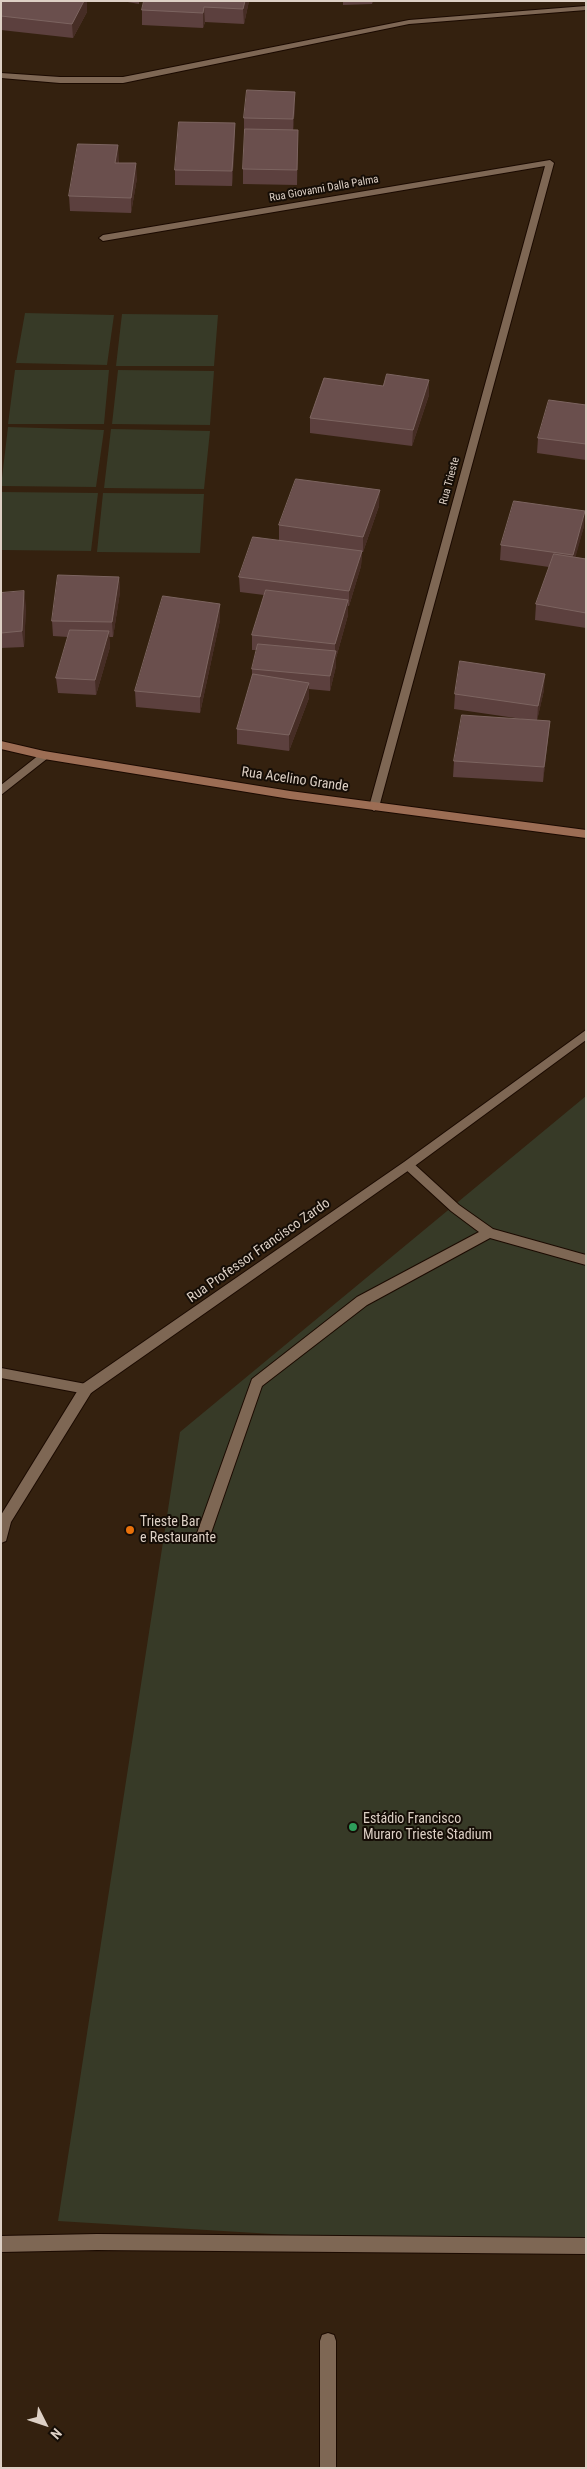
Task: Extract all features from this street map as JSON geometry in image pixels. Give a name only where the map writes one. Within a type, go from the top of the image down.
[{"type":"street","points":[[1,75],[60,80],[123,80],[409,22],[586,8]]},
{"type":"street","name":"Rua Giovanni Dalla Palma","points":[[103,238],[550,163]]},
{"type":"street","name":"Rua Trieste","points":[[374,806],[550,163]]},
{"type":"street","name":"Rua Acelino Grande","points":[[1,746],[44,755],[374,806],[586,834]]},
{"type":"street","points":[[1,791],[44,755]]},
{"type":"street","name":"Rua Professor Francisco Zardo","points":[[1,1537],[5,1521],[86,1389],[408,1165],[586,1034]]},
{"type":"street","points":[[408,1165],[455,1208],[489,1233],[586,1260]]},
{"type":"street","points":[[203,1536],[257,1383],[362,1301],[489,1233]]},
{"type":"street","points":[[1,1373],[86,1389]]},
{"type":"street","points":[[1,2244],[97,2242],[586,2246]]},
{"type":"street","points":[[328,2341],[328,2468]]},
{"type":"green space","points":[[25,313],[114,315],[107,365],[16,363]]},
{"type":"green space","points":[[122,314],[218,315],[214,366],[116,366]]},
{"type":"green space","points":[[15,370],[109,370],[104,424],[8,424]]},
{"type":"green space","points":[[118,370],[214,371],[210,425],[112,424]]},
{"type":"green space","points":[[8,427],[104,430],[96,487],[1,486]]},
{"type":"green space","points":[[111,429],[210,431],[204,489],[104,488]]},
{"type":"green space","points":[[1,492],[98,493],[91,551],[1,550]]},
{"type":"green space","points":[[103,493],[204,494],[200,553],[97,552]]},
{"type":"green space","name":"Estádio Francisco Muraro Trieste Stadium","points":[[586,1096],[586,2253],[58,2221],[180,1432]]},
{"type":"building","points":[[2,1],[84,1],[72,24],[1,16]]},
{"type":"building","points":[[144,1],[245,1],[243,9],[204,7],[203,13],[142,10]]},
{"type":"building","points":[[247,90],[295,92],[293,119],[244,118]]},
{"type":"building","points":[[179,122],[235,123],[232,171],[175,170]]},
{"type":"building","points":[[245,129],[298,130],[297,170],[243,169]]},
{"type":"building","points":[[78,144],[118,145],[115,163],[136,163],[131,198],[69,196]]},
{"type":"building","points":[[387,374],[429,380],[413,430],[310,418],[324,378],[383,386]]},
{"type":"building","points":[[549,400],[586,405],[586,444],[538,438]]},
{"type":"building","points":[[296,479],[380,490],[363,537],[279,525]]},
{"type":"building","points":[[514,501],[585,511],[573,555],[501,545]]},
{"type":"building","points":[[253,537],[362,551],[349,591],[239,577]]},
{"type":"building","points":[[554,554],[586,559],[586,613],[536,604]]},
{"type":"building","points":[[58,575],[119,577],[112,622],[52,621]]},
{"type":"building","points":[[266,590],[348,600],[335,644],[252,635]]},
{"type":"building","points":[[24,591],[22,631],[1,633],[1,593]]},
{"type":"building","points":[[163,596],[220,604],[200,697],[135,691]]},
{"type":"building","points":[[70,630],[109,631],[95,680],[56,678]]},
{"type":"building","points":[[258,644],[336,651],[330,676],[252,669]]},
{"type":"building","points":[[460,661],[545,674],[538,706],[455,694]]},
{"type":"building","points":[[253,674],[309,683],[289,735],[237,729]]},
{"type":"building","points":[[462,715],[550,721],[544,767],[454,761]]},
{"type":"place","name":"Trieste Bar e Restaurante","points":[[130,1530]]},
{"type":"place","name":"Estádio Francisco Muraro Trieste Stadium","points":[[353,1827]]}]
